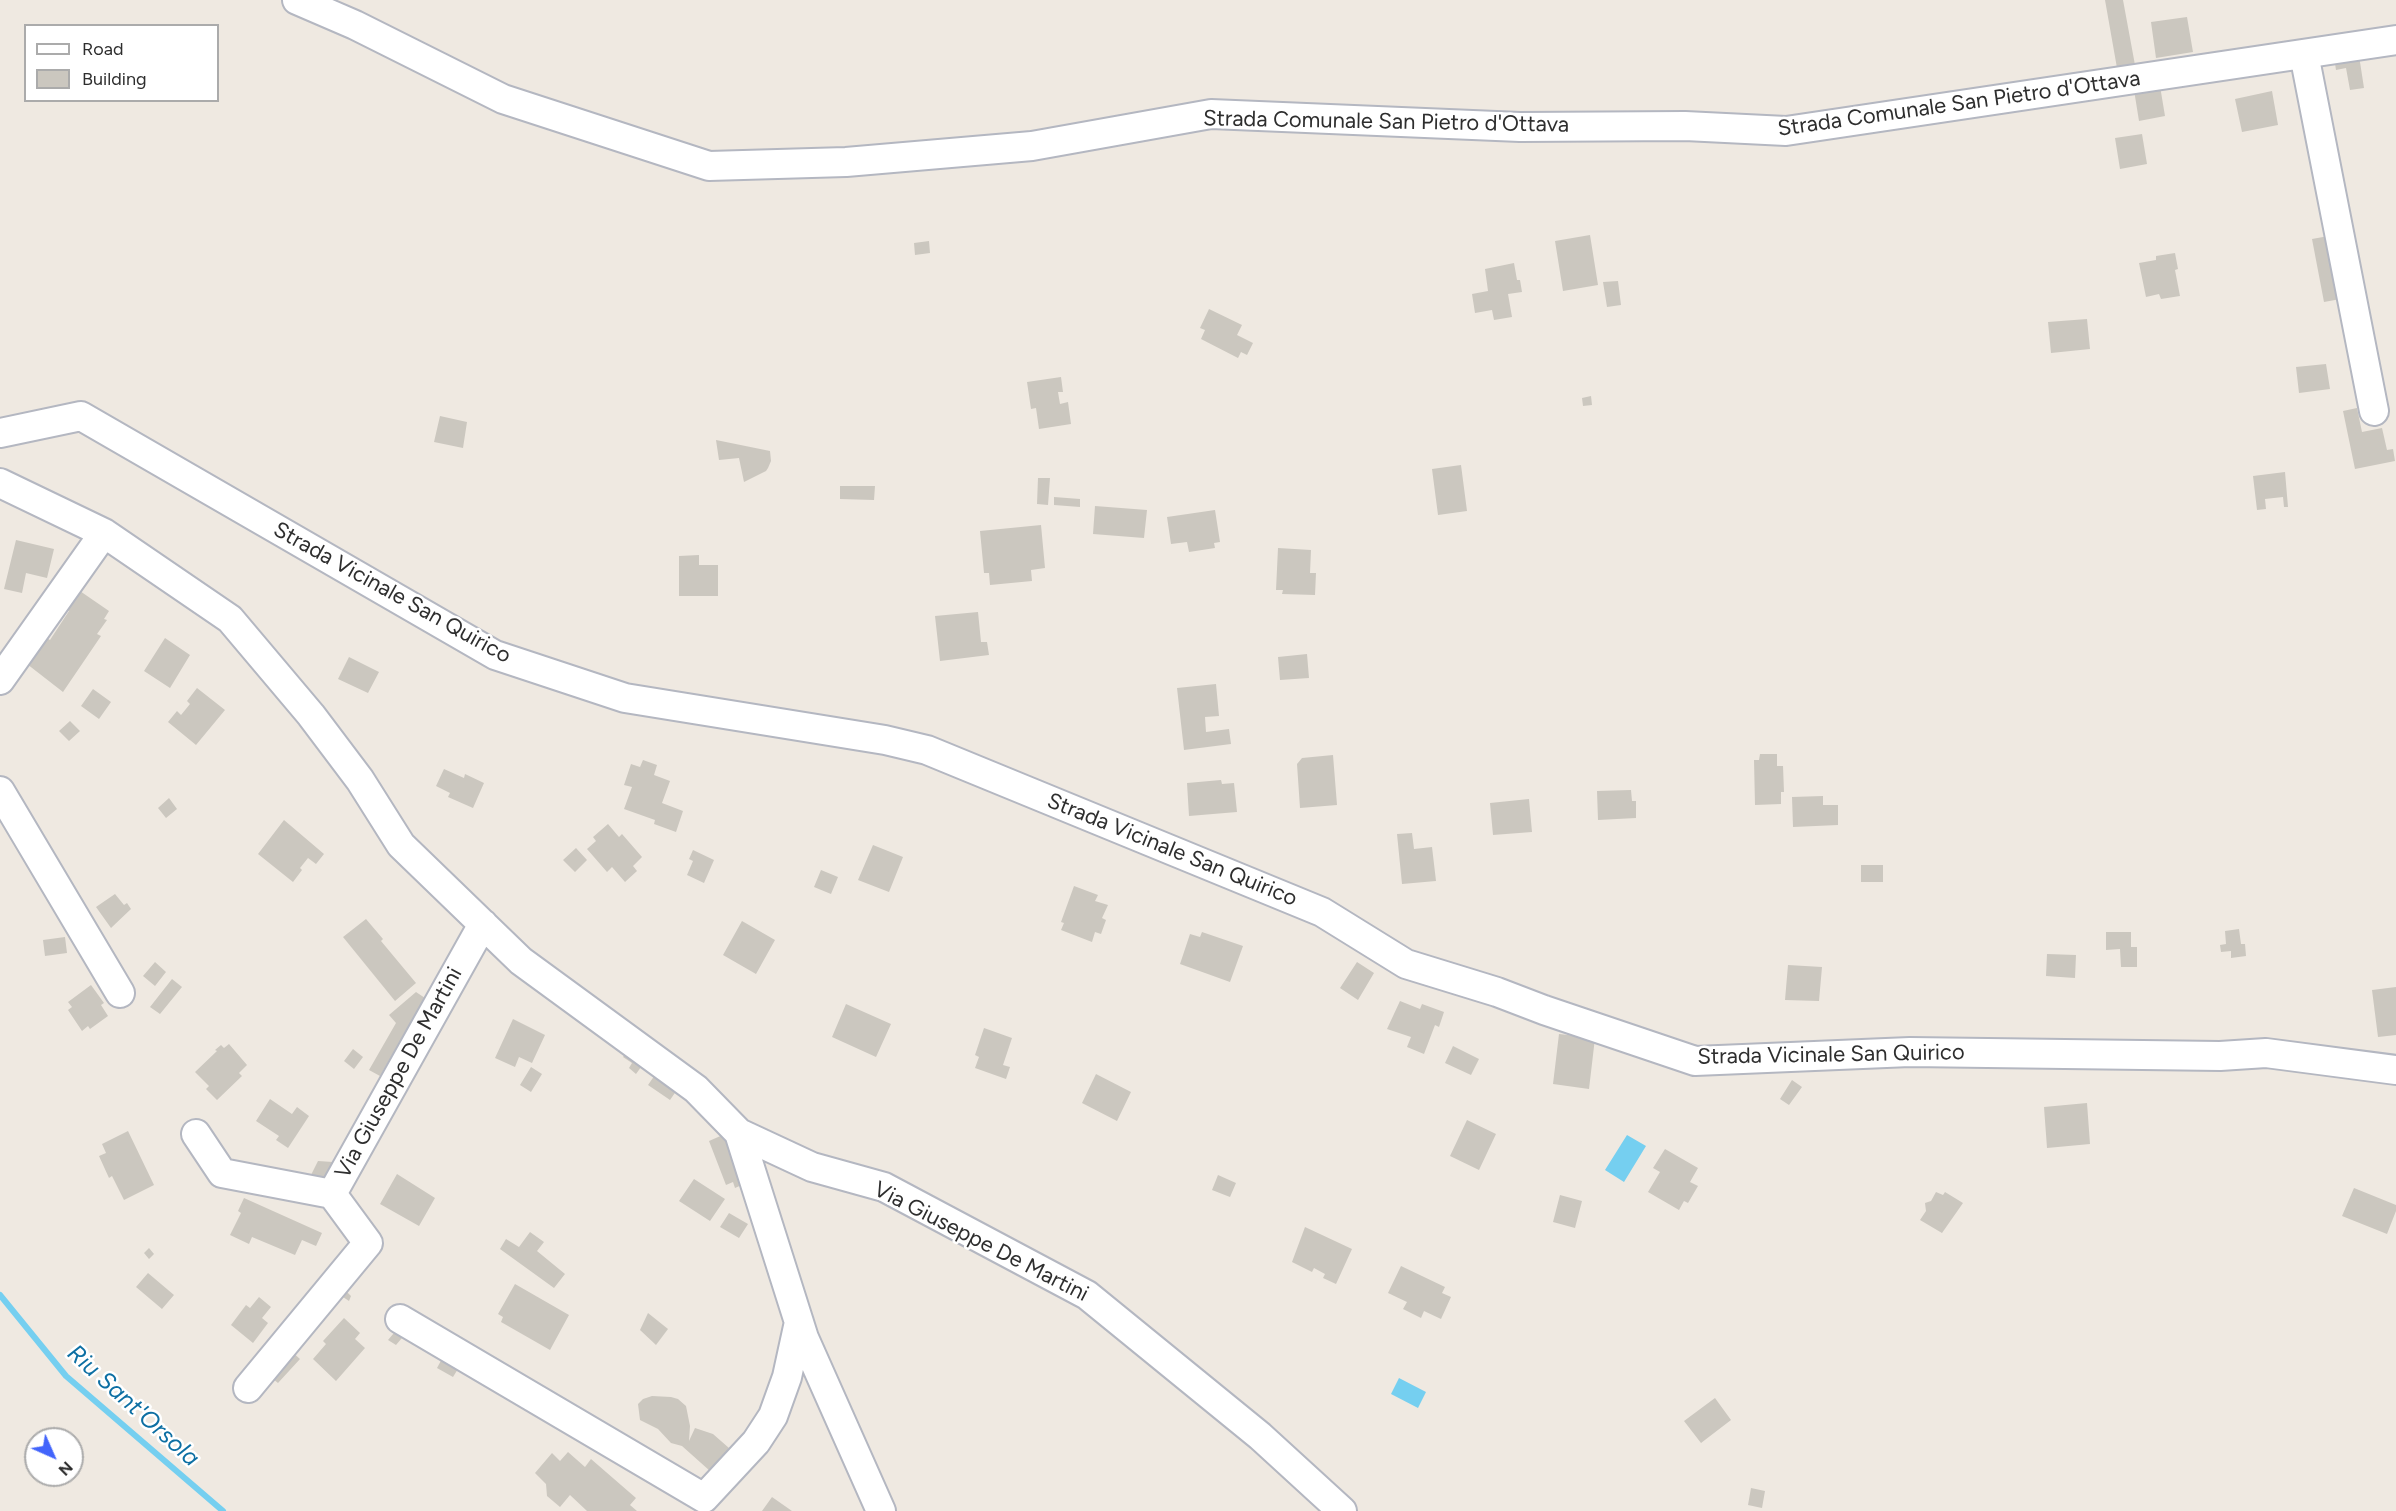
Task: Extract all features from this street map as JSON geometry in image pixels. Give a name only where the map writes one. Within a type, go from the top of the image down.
[{"type":"street","name":"Strada Comunale San Pietro d'Ottava","points":[[297,0],[355,25],[503,99],[709,166],[846,162],[1032,146],[1210,114],[1509,127],[1685,126],[1786,131],[2396,40]]},
{"type":"street","points":[[2304,54],[2374,411]]},
{"type":"street","name":"Strada Vicinale San Quirico","points":[[0,433],[81,416],[495,655],[624,698],[885,740],[927,750],[1322,912],[1406,964],[1497,992],[1533,1007],[1695,1061],[1910,1052],[2220,1056],[2266,1053],[2396,1070]]},
{"type":"street","name":"Via Giuseppe De Martini","points":[[0,483],[104,533],[230,619],[311,715],[360,780],[401,845],[521,961],[696,1089],[739,1132],[812,1167],[884,1187],[1088,1295],[1260,1436],[1342,1511]]},
{"type":"street","points":[[0,680],[104,533]]},
{"type":"street","points":[[0,791],[120,993]]},
{"type":"street","name":"Via Giuseppe De Martini","points":[[248,1388],[368,1243],[332,1194],[483,924]]},
{"type":"street","points":[[739,1132],[804,1338],[881,1511]]},
{"type":"street","points":[[196,1134],[222,1173],[332,1194]]},
{"type":"street","points":[[400,1319],[704,1498],[756,1442],[773,1416],[787,1377],[799,1322]]},
{"type":"water","points":[[1627,1135],[1646,1146],[1624,1182],[1605,1170]]},
{"type":"water","points":[[1399,1378],[1426,1392],[1418,1408],[1391,1394]]},
{"type":"building","points":[[2105,0],[2123,0],[2135,65],[2117,68]]},
{"type":"building","points":[[2187,17],[2193,52],[2156,58],[2151,22]]},
{"type":"building","points":[[2358,49],[2364,88],[2350,90],[2346,68],[2336,70],[2334,57]]},
{"type":"building","points":[[2160,86],[2165,116],[2139,121],[2134,90]]},
{"type":"building","points":[[2272,91],[2278,125],[2242,132],[2235,99]]},
{"type":"building","points":[[2142,134],[2147,164],[2120,169],[2115,138]]},
{"type":"building","points":[[1590,235],[1598,285],[1563,291],[1555,241]]},
{"type":"building","points":[[2334,235],[2346,298],[2324,302],[2312,239]]},
{"type":"building","points":[[929,241],[930,253],[915,255],[914,243]]},
{"type":"building","points":[[2175,253],[2178,269],[2175,270],[2180,296],[2161,299],[2159,294],[2146,297],[2139,263],[2156,260],[2156,256]]},
{"type":"building","points":[[1514,263],[1522,292],[1508,294],[1512,317],[1494,320],[1492,310],[1475,313],[1472,294],[1488,291],[1485,269]]},
{"type":"building","points":[[1618,281],[1621,305],[1607,307],[1603,282]]},
{"type":"building","points":[[1209,309],[1242,325],[1237,335],[1253,343],[1247,355],[1241,352],[1238,358],[1201,339],[1205,330],[1200,328]]},
{"type":"building","points":[[2087,319],[2090,349],[2051,353],[2048,322]]},
{"type":"building","points":[[2326,364],[2330,389],[2299,393],[2296,367]]},
{"type":"building","points":[[1061,377],[1063,392],[1058,392],[1060,404],[1068,402],[1071,424],[1039,429],[1036,408],[1031,409],[1027,382]]},
{"type":"building","points":[[1591,396],[1592,405],[1583,406],[1582,398]]},
{"type":"building","points":[[2357,408],[2362,432],[2382,428],[2387,450],[2393,449],[2395,461],[2355,469],[2343,411]]},
{"type":"building","points":[[440,416],[467,422],[463,448],[434,442]]},
{"type":"building","points":[[716,440],[770,451],[771,461],[768,468],[744,482],[739,458],[719,460]]},
{"type":"building","points":[[1461,465],[1467,511],[1438,515],[1432,469]]},
{"type":"building","points":[[2285,472],[2288,507],[2284,507],[2283,497],[2265,499],[2266,509],[2257,510],[2253,476]]},
{"type":"building","points":[[1038,478],[1050,478],[1048,505],[1037,504]]},
{"type":"building","points":[[840,486],[875,486],[874,500],[840,499]]},
{"type":"building","points":[[1054,497],[1080,499],[1080,507],[1054,505]]},
{"type":"building","points":[[1095,506],[1147,510],[1144,538],[1093,534]]},
{"type":"building","points":[[1215,510],[1220,542],[1214,543],[1215,548],[1189,552],[1187,542],[1171,544],[1167,517]]},
{"type":"building","points":[[1041,525],[1045,568],[1031,570],[1032,581],[990,585],[989,573],[984,573],[980,531]]},
{"type":"building","points":[[16,540],[54,549],[47,578],[26,573],[22,593],[4,589]]},
{"type":"building","points":[[1278,548],[1311,550],[1310,573],[1316,573],[1315,595],[1282,594],[1283,590],[1276,590]]},
{"type":"building","points":[[699,555],[699,565],[718,565],[718,596],[679,596],[679,556]]},
{"type":"building","points":[[77,589],[109,611],[104,619],[107,620],[97,634],[101,636],[63,692],[27,664],[45,637],[50,640],[69,611],[65,608]]},
{"type":"building","points":[[978,612],[981,642],[987,642],[989,655],[940,661],[935,616]]},
{"type":"building","points":[[165,638],[190,655],[170,688],[144,671]]},
{"type":"building","points":[[1307,654],[1309,678],[1280,680],[1278,657]]},
{"type":"building","points":[[349,657],[379,672],[368,693],[338,679]]},
{"type":"building","points":[[1216,684],[1219,716],[1205,717],[1206,732],[1229,729],[1231,744],[1184,750],[1177,688]]},
{"type":"building","points":[[197,688],[225,710],[196,745],[168,722],[177,711],[181,715],[190,704],[187,701]]},
{"type":"building","points":[[93,689],[111,702],[99,719],[81,706]]},
{"type":"building","points":[[70,721],[80,731],[69,741],[59,731]]},
{"type":"building","points":[[1760,754],[1777,754],[1777,766],[1783,766],[1784,792],[1781,792],[1781,804],[1755,805],[1754,760],[1759,760]]},
{"type":"building","points":[[1333,755],[1337,805],[1300,808],[1297,764],[1302,758]]},
{"type":"building","points":[[643,760],[657,765],[654,775],[670,781],[662,803],[683,811],[676,832],[654,824],[655,820],[624,809],[632,787],[624,785],[631,764],[640,767]]},
{"type":"building","points":[[444,769],[464,778],[465,774],[484,783],[473,808],[448,797],[450,793],[436,786]]},
{"type":"building","points":[[1221,780],[1222,784],[1234,783],[1237,812],[1189,816],[1187,783]]},
{"type":"building","points":[[1631,790],[1632,801],[1636,801],[1636,818],[1598,820],[1597,791]]},
{"type":"building","points":[[1823,796],[1823,805],[1838,805],[1838,825],[1793,827],[1792,797]]},
{"type":"building","points":[[169,798],[177,809],[166,818],[158,808]]},
{"type":"building","points":[[1529,799],[1532,832],[1493,835],[1490,803]]},
{"type":"building","points":[[284,820],[324,854],[316,864],[308,858],[293,882],[258,854]]},
{"type":"building","points":[[608,824],[619,837],[622,834],[642,857],[633,866],[637,871],[625,882],[612,867],[607,872],[587,849],[596,841],[593,837]]},
{"type":"building","points":[[1412,833],[1414,849],[1432,847],[1436,881],[1402,884],[1397,834]]},
{"type":"building","points":[[873,845],[903,857],[889,892],[858,880]]},
{"type":"building","points":[[576,848],[587,860],[575,872],[563,860]]},
{"type":"building","points":[[693,850],[714,860],[704,883],[687,875],[693,861],[689,859]]},
{"type":"building","points":[[1861,865],[1883,865],[1883,882],[1861,882]]},
{"type":"building","points":[[821,870],[838,877],[831,894],[814,887]]},
{"type":"building","points":[[1074,886],[1098,895],[1095,901],[1108,905],[1102,918],[1106,920],[1101,934],[1095,932],[1092,942],[1061,930],[1064,923],[1061,922]]},
{"type":"building","points":[[115,894],[124,905],[127,903],[131,909],[111,928],[96,907]]},
{"type":"building","points":[[366,919],[416,983],[395,1001],[343,937]]},
{"type":"building","points":[[742,921],[775,940],[756,974],[723,955]]},
{"type":"building","points":[[2239,929],[2241,944],[2245,944],[2246,956],[2231,958],[2231,951],[2221,952],[2220,945],[2226,944],[2225,931]]},
{"type":"building","points":[[1202,932],[1243,946],[1230,982],[1180,964],[1190,934],[1200,937]]},
{"type":"building","points":[[2106,932],[2131,932],[2131,947],[2137,947],[2137,967],[2121,967],[2120,949],[2106,950]]},
{"type":"building","points":[[65,937],[67,953],[45,956],[43,940]]},
{"type":"building","points":[[2047,954],[2076,955],[2075,978],[2046,976]]},
{"type":"building","points":[[155,962],[166,972],[155,986],[143,976]]},
{"type":"building","points":[[1357,962],[1374,973],[1358,1000],[1340,988]]},
{"type":"building","points":[[1788,965],[1822,967],[1819,1001],[1785,1000]]},
{"type":"building","points":[[172,979],[182,987],[160,1014],[150,1007]]},
{"type":"building","points":[[91,985],[104,1003],[101,1005],[108,1016],[90,1029],[88,1026],[82,1031],[68,1010],[72,1007],[68,1002]]},
{"type":"building","points":[[2396,987],[2396,1035],[2378,1037],[2372,990]]},
{"type":"building","points":[[416,992],[425,998],[380,1076],[369,1070],[396,1023],[389,1015]]},
{"type":"building","points":[[1400,1001],[1420,1009],[1422,1004],[1444,1012],[1439,1027],[1435,1025],[1424,1054],[1407,1047],[1411,1037],[1387,1029]]},
{"type":"building","points":[[846,1004],[891,1024],[876,1057],[832,1037]]},
{"type":"building","points":[[513,1019],[545,1035],[532,1063],[519,1057],[515,1067],[495,1058]]},
{"type":"building","points":[[984,1028],[1012,1038],[1003,1065],[1010,1067],[1006,1079],[975,1068],[979,1057],[975,1055]]},
{"type":"building","points":[[1559,1034],[1595,1038],[1589,1089],[1553,1084]]},
{"type":"building","points":[[229,1044],[247,1065],[239,1073],[242,1076],[217,1100],[206,1089],[209,1086],[195,1072],[221,1045],[224,1048]]},
{"type":"building","points":[[1453,1046],[1479,1059],[1471,1075],[1445,1063]]},
{"type":"building","points":[[353,1049],[363,1057],[354,1069],[344,1061]]},
{"type":"building","points":[[627,1051],[644,1063],[636,1074],[629,1068],[632,1063],[623,1057]]},
{"type":"building","points":[[531,1067],[542,1074],[531,1092],[520,1085]]},
{"type":"building","points":[[657,1072],[679,1087],[670,1100],[648,1085]]},
{"type":"building","points":[[1096,1074],[1131,1092],[1117,1121],[1082,1103]]},
{"type":"building","points":[[1792,1080],[1802,1087],[1789,1105],[1780,1099]]},
{"type":"building","points":[[270,1099],[292,1114],[297,1107],[309,1116],[288,1148],[276,1140],[279,1136],[256,1121]]},
{"type":"building","points":[[2087,1103],[2090,1144],[2047,1148],[2044,1107]]},
{"type":"building","points":[[1467,1120],[1496,1134],[1479,1170],[1450,1156]]},
{"type":"building","points":[[128,1131],[154,1185],[124,1200],[112,1176],[109,1178],[99,1156],[106,1153],[102,1144]]},
{"type":"building","points":[[725,1134],[744,1184],[735,1188],[733,1182],[726,1185],[709,1141]]},
{"type":"building","points":[[1665,1149],[1698,1168],[1690,1182],[1698,1186],[1688,1203],[1684,1201],[1679,1210],[1648,1192],[1660,1172],[1653,1168]]},
{"type":"building","points":[[318,1161],[333,1162],[322,1184],[307,1183]]},
{"type":"building","points":[[397,1174],[435,1198],[419,1226],[380,1204]]},
{"type":"building","points":[[1218,1175],[1236,1183],[1230,1197],[1212,1190]]},
{"type":"building","points":[[694,1179],[725,1199],[710,1221],[679,1201]]},
{"type":"building","points":[[2354,1188],[2396,1205],[2387,1234],[2342,1216]]},
{"type":"building","points":[[1936,1192],[1943,1195],[1945,1192],[1963,1203],[1942,1233],[1920,1220],[1926,1211],[1925,1203],[1931,1201]]},
{"type":"building","points":[[1560,1195],[1582,1201],[1575,1228],[1553,1222]]},
{"type":"building","points":[[244,1198],[322,1233],[316,1246],[302,1240],[295,1255],[252,1237],[249,1244],[230,1235],[241,1213],[238,1211]]},
{"type":"building","points":[[729,1213],[748,1224],[739,1238],[720,1227]]},
{"type":"building","points":[[1305,1227],[1352,1249],[1336,1284],[1323,1278],[1325,1274],[1314,1268],[1312,1272],[1292,1262]]},
{"type":"building","points":[[530,1232],[544,1242],[537,1251],[565,1274],[554,1288],[500,1249],[506,1239],[519,1247]]},
{"type":"building","points":[[149,1248],[154,1254],[149,1259],[144,1253]]},
{"type":"building","points":[[1401,1266],[1445,1287],[1442,1293],[1451,1297],[1441,1319],[1424,1311],[1421,1318],[1403,1309],[1407,1302],[1388,1293]]},
{"type":"building","points":[[148,1273],[174,1295],[162,1309],[136,1287]]},
{"type":"building","points":[[515,1284],[569,1315],[550,1350],[501,1322],[503,1317],[498,1314]]},
{"type":"building","points":[[345,1290],[351,1296],[349,1301],[340,1295]]},
{"type":"building","points":[[259,1297],[271,1307],[262,1318],[268,1323],[253,1343],[231,1325],[246,1305],[250,1308]]},
{"type":"building","points":[[648,1313],[668,1329],[656,1345],[640,1330]]},
{"type":"building","points":[[344,1318],[360,1333],[355,1339],[365,1348],[336,1381],[313,1359],[326,1344],[323,1341]]},
{"type":"building","points":[[399,1327],[407,1332],[396,1345],[388,1340]]},
{"type":"building","points":[[290,1350],[300,1359],[278,1383],[268,1375]]},
{"type":"building","points":[[444,1355],[461,1364],[453,1377],[437,1368]]},
{"type":"building","points":[[652,1396],[678,1399],[686,1406],[690,1426],[689,1441],[695,1428],[713,1434],[729,1448],[710,1471],[682,1446],[671,1443],[658,1429],[640,1420],[638,1404],[643,1399]]},
{"type":"building","points":[[1715,1398],[1731,1420],[1701,1443],[1684,1421]]},
{"type":"building","points":[[568,1452],[585,1467],[591,1459],[636,1498],[630,1505],[637,1511],[587,1511],[570,1495],[560,1507],[547,1496],[546,1484],[535,1473],[552,1453],[560,1461]]},
{"type":"building","points":[[1751,1488],[1765,1491],[1762,1508],[1748,1505]]},
{"type":"building","points":[[772,1497],[792,1511],[762,1511]]},
{"type":"waterway","name":"Riu Sant'Orsola","points":[[0,1295],[66,1376],[223,1511]]}]
